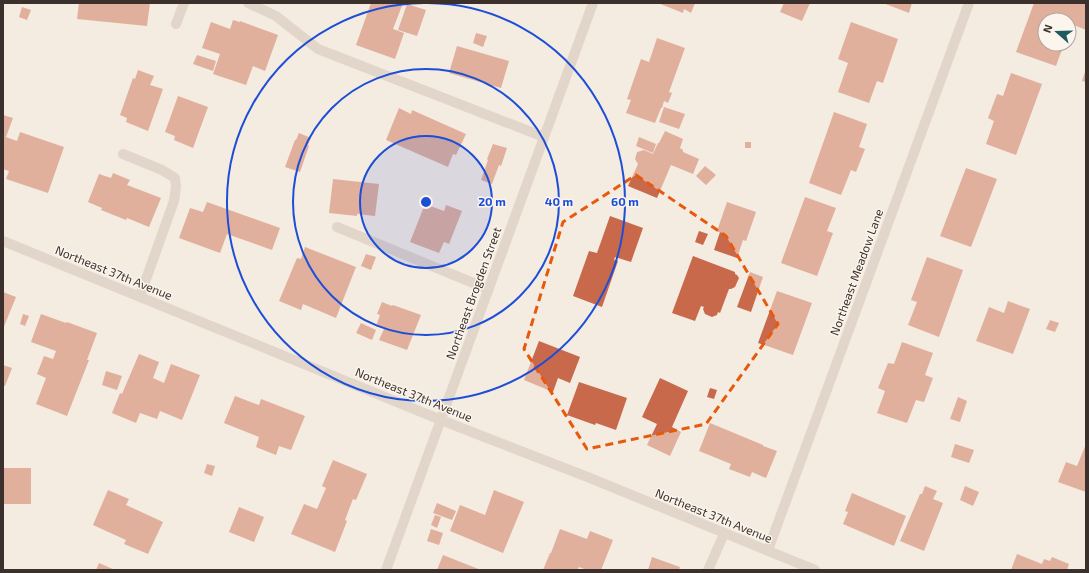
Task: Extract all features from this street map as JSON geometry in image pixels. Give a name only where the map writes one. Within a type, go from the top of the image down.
[{"type":"street","points":[[176,24],[184,3]]},
{"type":"street","points":[[248,3],[276,16],[318,49],[544,137]]},
{"type":"street","name":"Northeast Brogden Street","points":[[386,570],[593,3]]},
{"type":"street","name":"Northeast Meadow Lane","points":[[768,550],[969,3]]},
{"type":"street","points":[[123,154],[162,170],[175,178],[176,187],[174,200],[140,296]]},
{"type":"street","points":[[337,227],[488,289]]},
{"type":"street","name":"Northeast 37th Avenue","points":[[3,240],[441,420],[590,478],[724,534],[816,570]]},
{"type":"street","points":[[708,570],[724,534]]},
{"type":"highlighted area","points":[[636,175],[726,236],[778,324],[706,424],[587,449],[524,349],[563,222]]},
{"type":"building","points":[[79,3],[150,3],[147,26],[77,19]]},
{"type":"building","points":[[371,3],[403,3],[393,29],[404,33],[395,59],[356,45]]},
{"type":"building","points":[[658,3],[695,3],[691,13],[684,9],[683,13]]},
{"type":"building","points":[[784,3],[810,3],[802,21],[780,12]]},
{"type":"building","points":[[883,3],[912,3],[909,13]]},
{"type":"building","points":[[1034,3],[1086,3],[1086,30],[1077,26],[1077,12],[1037,12],[1037,52],[1061,52],[1056,66],[1016,52]]},
{"type":"building","points":[[407,4],[426,10],[417,36],[398,30]]},
{"type":"building","points":[[22,7],[31,10],[27,20],[19,17]]},
{"type":"building","points":[[233,20],[240,21],[278,35],[265,71],[253,66],[246,85],[213,74],[220,54],[202,48],[211,22],[230,29]]},
{"type":"building","points":[[851,22],[898,39],[883,83],[877,81],[869,103],[838,92],[848,63],[838,59]]},
{"type":"building","points":[[476,33],[487,36],[483,47],[473,43]]},
{"type":"building","points":[[657,38],[685,48],[669,92],[672,93],[668,103],[664,101],[655,123],[626,113],[631,100],[627,99],[641,59],[649,62]]},
{"type":"building","points":[[457,46],[509,61],[501,88],[449,73]]},
{"type":"building","points":[[197,55],[216,61],[213,71],[193,64]]},
{"type":"building","points":[[1086,69],[1086,82],[1082,81]]},
{"type":"building","points":[[138,70],[154,76],[150,85],[163,89],[148,131],[126,122],[127,118],[120,115],[133,78],[135,79]]},
{"type":"building","points":[[1011,73],[1042,84],[1016,155],[986,144],[994,121],[988,118],[997,94],[1003,96]]},
{"type":"building","points":[[178,96],[208,107],[193,148],[174,140],[175,136],[165,132]]},
{"type":"building","points":[[664,107],[685,114],[679,129],[659,122]]},
{"type":"building","points":[[399,108],[411,114],[412,110],[466,134],[456,155],[453,154],[448,167],[386,140]]},
{"type":"building","points":[[834,112],[867,124],[859,147],[865,149],[856,172],[851,170],[841,195],[809,183]]},
{"type":"building","points":[[3,115],[13,118],[6,137],[17,141],[20,132],[64,147],[48,193],[6,179],[9,171],[3,169]]},
{"type":"building","points":[[665,131],[683,139],[680,148],[683,152],[699,159],[693,174],[671,165],[657,198],[628,186],[638,164],[635,159],[637,152],[644,150],[653,154]]},
{"type":"building","points":[[299,133],[311,138],[300,172],[285,167]]},
{"type":"building","points":[[639,137],[656,144],[653,153],[636,146]]},
{"type":"building","points":[[745,142],[751,142],[751,148],[745,148]]},
{"type":"building","points":[[493,144],[507,148],[501,166],[499,165],[492,184],[481,180]]},
{"type":"building","points":[[705,166],[716,175],[706,185],[696,176]]},
{"type":"building","points":[[966,168],[997,179],[971,247],[940,236]]},
{"type":"building","points":[[113,173],[130,180],[127,185],[161,198],[149,227],[101,210],[102,208],[88,202],[99,174],[111,178]]},
{"type":"building","points":[[333,179],[379,184],[375,216],[329,213]]},
{"type":"building","points":[[805,197],[836,208],[827,231],[833,233],[817,276],[781,263]]},
{"type":"building","points":[[207,202],[280,228],[272,250],[227,234],[220,253],[179,238],[190,208],[203,212]]},
{"type":"building","points":[[727,202],[756,212],[746,241],[743,240],[737,258],[714,250],[720,232],[717,231]]},
{"type":"building","points":[[425,204],[444,211],[446,205],[462,211],[449,244],[444,242],[439,253],[410,242]]},
{"type":"building","points":[[610,216],[643,228],[631,262],[615,257],[614,260],[618,261],[602,307],[573,296],[589,251],[597,253]]},
{"type":"building","points":[[699,231],[708,234],[703,245],[695,242]]},
{"type":"building","points":[[305,247],[356,267],[336,318],[303,304],[301,310],[279,301],[297,258],[301,259]]},
{"type":"building","points":[[366,254],[376,257],[371,270],[361,266]]},
{"type":"building","points":[[693,256],[735,272],[739,278],[735,287],[729,289],[720,313],[718,312],[717,315],[712,317],[705,314],[703,309],[704,307],[701,306],[695,321],[672,313]]},
{"type":"building","points":[[927,257],[963,270],[939,337],[908,325],[917,302],[911,300]]},
{"type":"building","points":[[750,272],[763,277],[751,312],[737,307]]},
{"type":"building","points":[[777,291],[812,303],[793,355],[758,343]]},
{"type":"building","points":[[3,292],[16,297],[3,329]]},
{"type":"building","points":[[1008,301],[1030,309],[1013,354],[976,341],[989,307],[1004,313]]},
{"type":"building","points":[[382,302],[421,315],[407,350],[379,340],[384,329],[376,326],[380,315],[377,314]]},
{"type":"building","points":[[23,314],[29,316],[25,326],[20,324]]},
{"type":"building","points":[[41,314],[97,333],[87,360],[89,360],[67,416],[36,404],[46,378],[37,374],[44,356],[53,359],[56,351],[31,342]]},
{"type":"building","points":[[1050,320],[1059,323],[1055,332],[1046,329]]},
{"type":"building","points":[[361,323],[376,330],[372,340],[356,333]]},
{"type":"building","points":[[539,341],[580,357],[570,383],[558,378],[553,392],[524,380]]},
{"type":"building","points":[[902,342],[933,353],[925,375],[933,378],[924,402],[916,400],[907,423],[877,413],[885,391],[878,388],[888,363],[894,364]]},
{"type":"building","points":[[139,354],[159,362],[153,378],[164,383],[171,364],[200,375],[182,420],[160,411],[157,419],[140,413],[136,423],[112,413]]},
{"type":"building","points":[[3,365],[12,368],[5,386],[3,386]]},
{"type":"building","points":[[106,371],[122,376],[117,390],[102,385]]},
{"type":"building","points":[[660,378],[688,391],[672,427],[681,432],[670,456],[647,445],[657,424],[642,417]]},
{"type":"building","points":[[579,382],[627,398],[616,430],[596,423],[595,425],[567,415]]},
{"type":"building","points":[[710,388],[717,390],[714,399],[707,397]]},
{"type":"building","points":[[235,396],[259,405],[261,399],[305,416],[291,450],[279,446],[276,455],[256,447],[259,437],[224,423]]},
{"type":"building","points":[[958,397],[967,401],[960,422],[950,419]]},
{"type":"building","points":[[710,423],[777,451],[766,478],[752,472],[750,477],[729,469],[731,464],[699,451]]},
{"type":"building","points":[[955,444],[974,450],[969,463],[951,457]]},
{"type":"building","points":[[1086,444],[1086,492],[1058,482],[1066,462],[1077,466]]},
{"type":"building","points":[[333,460],[367,474],[356,500],[353,499],[345,520],[347,521],[335,552],[291,534],[304,504],[317,509],[326,488],[322,486]]},
{"type":"building","points":[[207,464],[215,466],[212,476],[204,473]]},
{"type":"building","points":[[3,468],[31,468],[31,504],[3,504]]},
{"type":"building","points":[[925,486],[937,491],[933,499],[943,503],[924,551],[900,541],[920,494],[922,494]]},
{"type":"building","points":[[965,486],[979,492],[973,506],[960,500]]},
{"type":"building","points":[[108,490],[129,499],[126,505],[163,522],[148,554],[124,544],[126,540],[93,525]]},
{"type":"building","points":[[494,490],[524,502],[503,553],[450,531],[460,505],[485,515]]},
{"type":"building","points":[[852,493],[906,516],[894,546],[843,524],[848,512],[845,511]]},
{"type":"building","points":[[437,503],[456,511],[452,520],[433,513]]},
{"type":"building","points":[[239,507],[264,517],[254,542],[229,532]]},
{"type":"building","points":[[435,515],[441,517],[437,528],[431,525]]},
{"type":"building","points":[[431,529],[443,533],[439,545],[427,541]]},
{"type":"building","points":[[560,529],[587,539],[590,531],[613,540],[601,570],[587,570],[579,567],[577,570],[543,570]]},
{"type":"building","points":[[1017,554],[1042,564],[1044,559],[1050,561],[1052,557],[1069,564],[1067,570],[1011,570]]},
{"type":"building","points":[[443,555],[481,570],[437,570]]},
{"type":"building","points":[[652,557],[680,567],[679,570],[648,570]]},
{"type":"building","points":[[99,563],[115,570],[96,570]]}]
